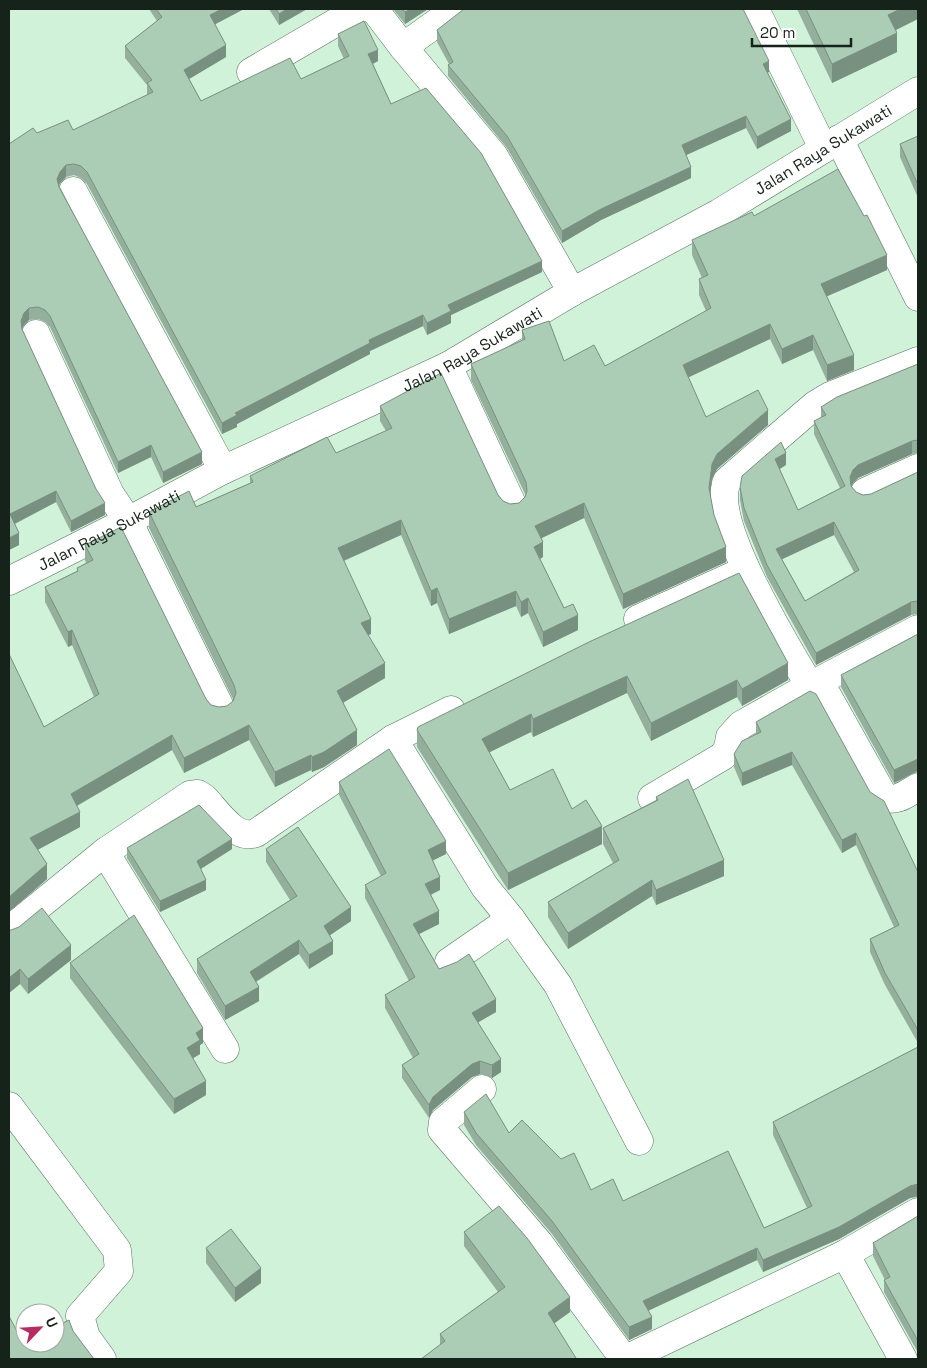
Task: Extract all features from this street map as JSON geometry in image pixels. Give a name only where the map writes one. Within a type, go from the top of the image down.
[{"type":"main road","points":[[250,72],[359,9]]},
{"type":"main road","points":[[374,9],[402,47],[494,156],[572,292]]},
{"type":"main road","points":[[402,47],[456,9]]},
{"type":"main road","points":[[755,9],[918,297]]},
{"type":"main road","name":"Jalan Raya Sukawati","points":[[9,580],[128,521],[223,470],[448,366],[572,292],[719,213],[918,91]]},
{"type":"main road","points":[[73,191],[223,470]]},
{"type":"main road","points":[[36,334],[110,494],[128,521],[220,706]]},
{"type":"main road","points":[[918,361],[830,396],[815,404],[727,481],[724,491],[725,508],[746,570],[810,686],[827,696],[884,797],[896,799],[918,787]]},
{"type":"main road","points":[[448,366],[512,504]]},
{"type":"main road","points":[[865,492],[918,468]]},
{"type":"main road","points":[[616,630],[746,570]]},
{"type":"main road","points":[[652,798],[722,756],[728,748],[730,737],[734,730],[810,686],[918,630]]},
{"type":"main road","points":[[9,930],[105,852],[190,796],[198,794],[204,798],[240,834],[250,835],[256,833],[393,739],[470,701]]},
{"type":"main road","points":[[393,739],[485,887],[511,919],[558,985],[639,1141]]},
{"type":"main road","points":[[105,852],[225,1049]]},
{"type":"main road","points":[[449,962],[511,919]]},
{"type":"main road","points":[[482,1089],[443,1122],[442,1130],[539,1243],[625,1359],[844,1254],[918,1212]]},
{"type":"main road","points":[[9,1106],[117,1250],[119,1271],[80,1316],[86,1337],[102,1359]]},
{"type":"main road","points":[[844,1254],[903,1359]]},
{"type":"building","points":[[156,9],[222,9],[210,15],[226,45],[184,70],[201,101],[290,58],[301,79],[349,56],[338,34],[364,21],[378,50],[368,54],[391,104],[426,88],[481,153],[542,261],[448,305],[451,311],[427,323],[423,315],[369,340],[370,343],[235,413],[237,415],[222,423],[87,172],[81,166],[74,164],[66,165],[57,179],[59,187],[202,452],[163,472],[151,445],[118,462],[50,316],[45,310],[38,307],[29,308],[24,313],[21,321],[22,329],[96,489],[105,503],[71,521],[56,491],[10,514],[19,533],[9,538],[9,144],[33,128],[37,133],[68,120],[73,130],[153,92],[147,83],[152,80],[125,46],[162,17]]},
{"type":"building","points":[[276,9],[287,9],[279,14]]},
{"type":"building","points":[[464,9],[743,9],[769,61],[763,64],[791,119],[757,137],[746,116],[682,145],[691,167],[601,209],[562,231],[507,136],[448,65],[453,62],[437,30]]},
{"type":"building","points":[[806,9],[900,9],[888,15],[897,33],[832,64]]},
{"type":"building","points":[[918,136],[918,185],[900,144]]},
{"type":"building","points":[[838,169],[864,216],[867,215],[887,255],[821,284],[854,355],[827,365],[813,335],[782,349],[770,324],[683,365],[706,417],[758,390],[768,410],[717,454],[712,464],[709,488],[714,515],[726,547],[623,594],[584,503],[535,526],[543,542],[534,547],[564,608],[573,604],[578,615],[543,632],[528,598],[521,602],[516,591],[449,619],[437,588],[431,591],[401,520],[338,548],[371,619],[361,623],[385,663],[337,691],[357,730],[324,752],[312,757],[311,755],[275,772],[249,725],[184,758],[172,735],[71,794],[80,812],[30,838],[47,864],[9,897],[9,654],[44,727],[99,694],[72,630],[68,632],[45,587],[78,571],[77,568],[93,560],[85,545],[121,527],[206,699],[211,705],[227,706],[233,701],[236,693],[234,685],[149,512],[189,491],[196,507],[253,482],[250,476],[327,437],[336,453],[392,428],[380,406],[441,373],[498,495],[503,501],[510,504],[519,503],[525,497],[527,491],[526,482],[471,364],[525,339],[522,330],[549,321],[564,361],[594,345],[605,366],[711,308],[699,279],[708,275],[692,240],[752,212],[754,216]]},
{"type":"building","points":[[918,364],[918,440],[858,465],[850,477],[851,486],[856,492],[863,495],[871,494],[918,472],[918,601],[911,602],[816,653],[767,565],[744,508],[740,487],[742,476],[781,442],[786,453],[775,459],[798,510],[845,486],[814,421],[826,415],[821,407],[837,397]],"holes":[[[834,522],[859,570],[805,601],[776,549]]]},
{"type":"building","points":[[739,573],[788,663],[742,689],[737,680],[651,723],[627,676],[533,719],[531,714],[482,739],[510,790],[553,769],[572,809],[586,800],[602,826],[508,873],[417,730],[418,727],[589,642]]},
{"type":"building","points":[[918,634],[918,759],[894,770],[841,675]]},
{"type":"building","points":[[810,691],[816,694],[870,792],[884,801],[918,872],[918,1030],[885,973],[870,939],[899,925],[856,833],[842,840],[792,752],[742,773],[734,754],[742,741],[761,732],[756,722]]},
{"type":"building","points":[[389,749],[446,841],[428,850],[440,877],[425,884],[439,911],[413,924],[439,969],[457,962],[469,954],[496,999],[472,1013],[501,1059],[492,1065],[480,1061],[472,1064],[433,1097],[429,1105],[402,1065],[419,1054],[385,995],[415,977],[365,885],[386,873],[339,782]]},
{"type":"building","points":[[688,779],[724,860],[656,890],[652,880],[568,933],[548,902],[619,860],[603,828],[658,800],[656,797]]},
{"type":"building","points":[[199,805],[232,839],[197,861],[206,880],[160,901],[127,848]]},
{"type":"building","points":[[298,827],[351,907],[324,926],[333,941],[309,955],[299,940],[250,972],[259,987],[225,1006],[197,959],[297,896],[266,849]]},
{"type":"building","points":[[42,908],[71,945],[28,979],[20,969],[9,978],[9,930],[19,927]]},
{"type":"building","points":[[134,915],[203,1028],[196,1033],[200,1040],[187,1048],[206,1081],[174,1099],[70,963]]},
{"type":"building","points":[[918,1047],[918,1184],[910,1186],[839,1227],[763,1260],[757,1248],[643,1301],[652,1317],[629,1327],[552,1221],[476,1133],[464,1112],[486,1094],[509,1133],[522,1120],[561,1159],[574,1153],[591,1190],[613,1179],[623,1201],[728,1151],[764,1228],[812,1206],[773,1122]]},
{"type":"building","points":[[499,1206],[527,1238],[570,1297],[548,1313],[576,1358],[421,1359],[445,1341],[440,1334],[505,1287],[464,1232]]},
{"type":"building","points":[[918,1216],[918,1349],[917,1339],[884,1280],[890,1277],[873,1243]]},
{"type":"building","points":[[231,1229],[261,1268],[235,1288],[206,1248]]},
{"type":"building","points":[[9,1316],[15,1328],[15,1353],[65,1353],[65,1322],[69,1320],[73,1331],[94,1359],[9,1359]]}]
